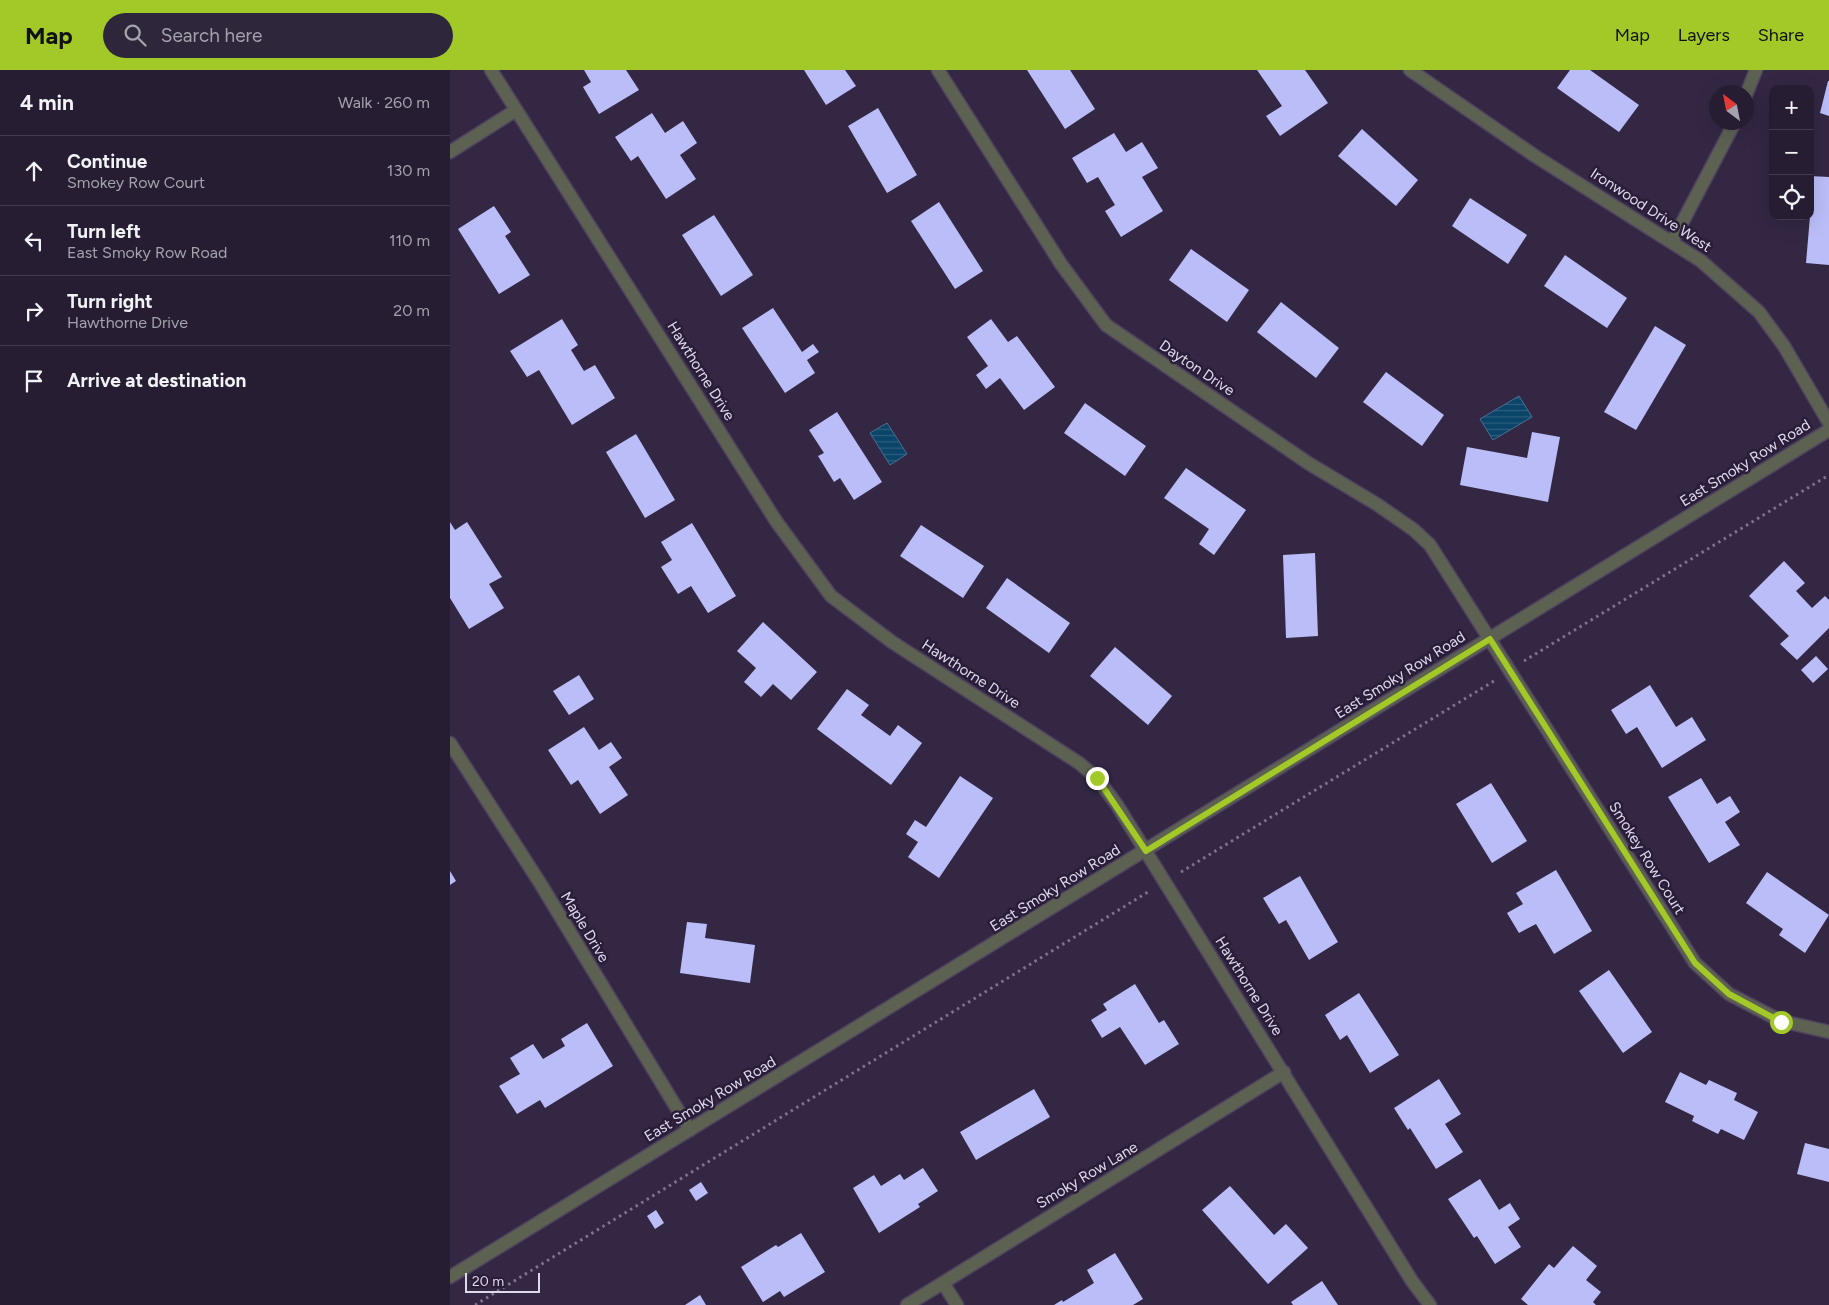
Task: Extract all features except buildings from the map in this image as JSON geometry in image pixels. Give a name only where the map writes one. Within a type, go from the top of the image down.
[{"type":"street","name":"Hawthorne Drive","points":[[491,70],[776,521],[830,596],[892,642],[1079,763],[1097,778],[1146,851],[1412,1281],[1430,1305]]},
{"type":"street","name":"Dayton Drive","points":[[938,70],[1061,264],[1106,325],[1308,463],[1378,504],[1414,530],[1430,545],[1490,639]]},
{"type":"street","name":"Ironwood Drive West","points":[[1410,70],[1535,156],[1702,261],[1759,312],[1784,346],[1829,423]]},
{"type":"street","points":[[1750,85],[1756,70]]},
{"type":"street","points":[[450,152],[516,110]]},
{"type":"street","points":[[1672,242],[1731,130]]},
{"type":"street","name":"East Smoky Row Road","points":[[450,1277],[1829,430]]},
{"type":"street","name":"Smokey Row Court","points":[[1490,639],[1695,963],[1729,994],[1781,1022],[1829,1032]]},
{"type":"street","name":"Maple Drive","points":[[450,743],[540,883],[690,1130]]},
{"type":"street","name":"Smoky Row Lane","points":[[907,1305],[1284,1072]]},
{"type":"street","points":[[943,1283],[957,1305]]},
{"type":"path","points":[[1531,658],[1829,475]]},
{"type":"path","points":[[475,1305],[1486,686]]},
{"type":"water","points":[[1519,396],[1532,417],[1493,440],[1480,419]]},
{"type":"water","points":[[887,423],[907,454],[890,465],[870,433]]},
{"type":"route","points":[[1097,778],[1117,804],[1146,851],[1490,639],[1695,963],[1729,994],[1781,1022]]}]
